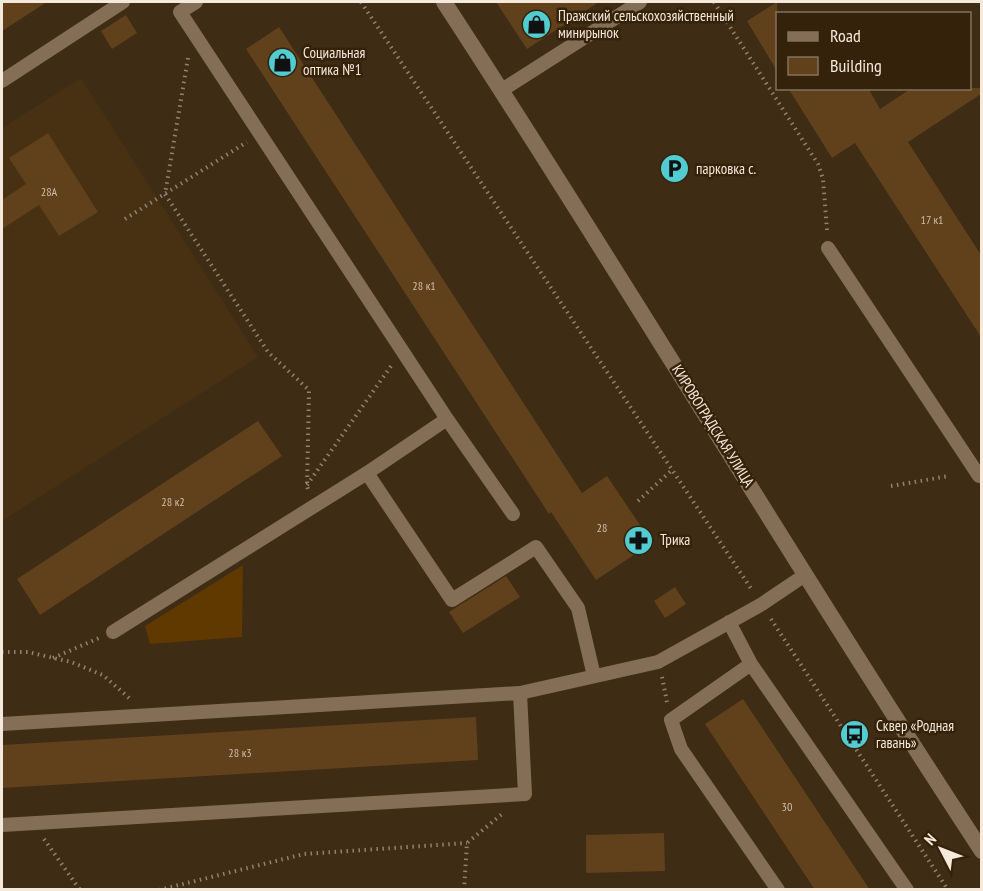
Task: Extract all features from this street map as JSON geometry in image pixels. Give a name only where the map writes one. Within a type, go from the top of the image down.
[{"type":"street","name":"КИРОВОГРАДСКАЯ УЛИЦА","points":[[444,2],[502,90],[806,575],[979,841]]},
{"type":"lane","points":[[2,81],[123,2]]},
{"type":"lane","points":[[196,2],[180,12],[447,419],[513,513]]},
{"type":"lane","points":[[502,90],[640,2]]},
{"type":"lane","points":[[828,248],[981,477]]},
{"type":"lane","points":[[112,633],[367,473],[447,419]]},
{"type":"lane","points":[[367,473],[452,600],[536,547],[578,608],[594,676]]},
{"type":"lane","points":[[2,724],[520,693],[658,662],[762,604],[806,575]]},
{"type":"lane","points":[[729,622],[752,664],[907,890]]},
{"type":"lane","points":[[752,664],[671,720],[681,749],[778,890]]},
{"type":"lane","points":[[2,825],[525,794],[520,693]]},
{"type":"path","points":[[360,2],[762,604],[948,890]]},
{"type":"path","points":[[714,2],[818,164],[823,179],[828,248]]},
{"type":"path","points":[[193,31],[165,194],[268,352],[309,390],[307,486],[318,504]]},
{"type":"path","points":[[125,219],[260,134]]},
{"type":"path","points":[[307,486],[402,350]]},
{"type":"path","points":[[638,501],[672,470]]},
{"type":"path","points":[[891,486],[949,476]]},
{"type":"path","points":[[52,658],[112,633]]},
{"type":"path","points":[[2,652],[28,652],[71,662],[103,675],[147,715]]},
{"type":"path","points":[[658,662],[671,720]]},
{"type":"path","points":[[159,890],[304,854],[467,843],[525,794]]},
{"type":"path","points":[[32,824],[80,890]]},
{"type":"path","points":[[464,890],[467,843]]},
{"type":"shaded area","points":[[81,78],[258,357],[2,521],[2,128]]},
{"type":"shaded area","points":[[243,565],[242,637],[150,644],[145,626]]},
{"type":"building","points":[[2,2],[47,2],[2,31]]},
{"type":"building","name":"Пражский сельскохозяйственный минирынок","points":[[496,2],[599,2],[527,49]]},
{"type":"building","points":[[777,2],[776,69],[747,21]]},
{"type":"building","points":[[126,15],[137,33],[112,49],[101,31]]},
{"type":"building","points":[[279,27],[582,493],[607,476],[652,543],[596,580],[551,512],[549,514],[246,49]]},
{"type":"building","points":[[981,88],[981,94],[908,142],[981,255],[981,337],[855,143],[832,158],[789,90],[869,90],[880,109],[909,90]]},
{"type":"building","points":[[48,133],[98,212],[59,236],[39,205],[2,229],[2,200],[26,184],[9,158]]},
{"type":"building","points":[[258,421],[282,456],[40,615],[17,579]]},
{"type":"building","points":[[506,576],[520,597],[463,633],[449,612]]},
{"type":"building","points":[[675,587],[686,604],[665,618],[654,601]]},
{"type":"building","points":[[743,699],[870,890],[815,890],[705,724]]},
{"type":"building","points":[[476,717],[478,760],[2,788],[2,745]]},
{"type":"building","points":[[664,833],[665,871],[586,873],[586,835]]},
{"type":"place","name":"Пражский сельскохозяйственный минирынок","points":[[537,25]]},
{"type":"place","name":"Социальная оптика №1","points":[[282,62]]},
{"type":"place","name":"парковка с.","points":[[675,169]]},
{"type":"place","name":"Трика","points":[[639,540]]},
{"type":"place","name":"Сквер «Родная гавань»","points":[[855,735]]}]
